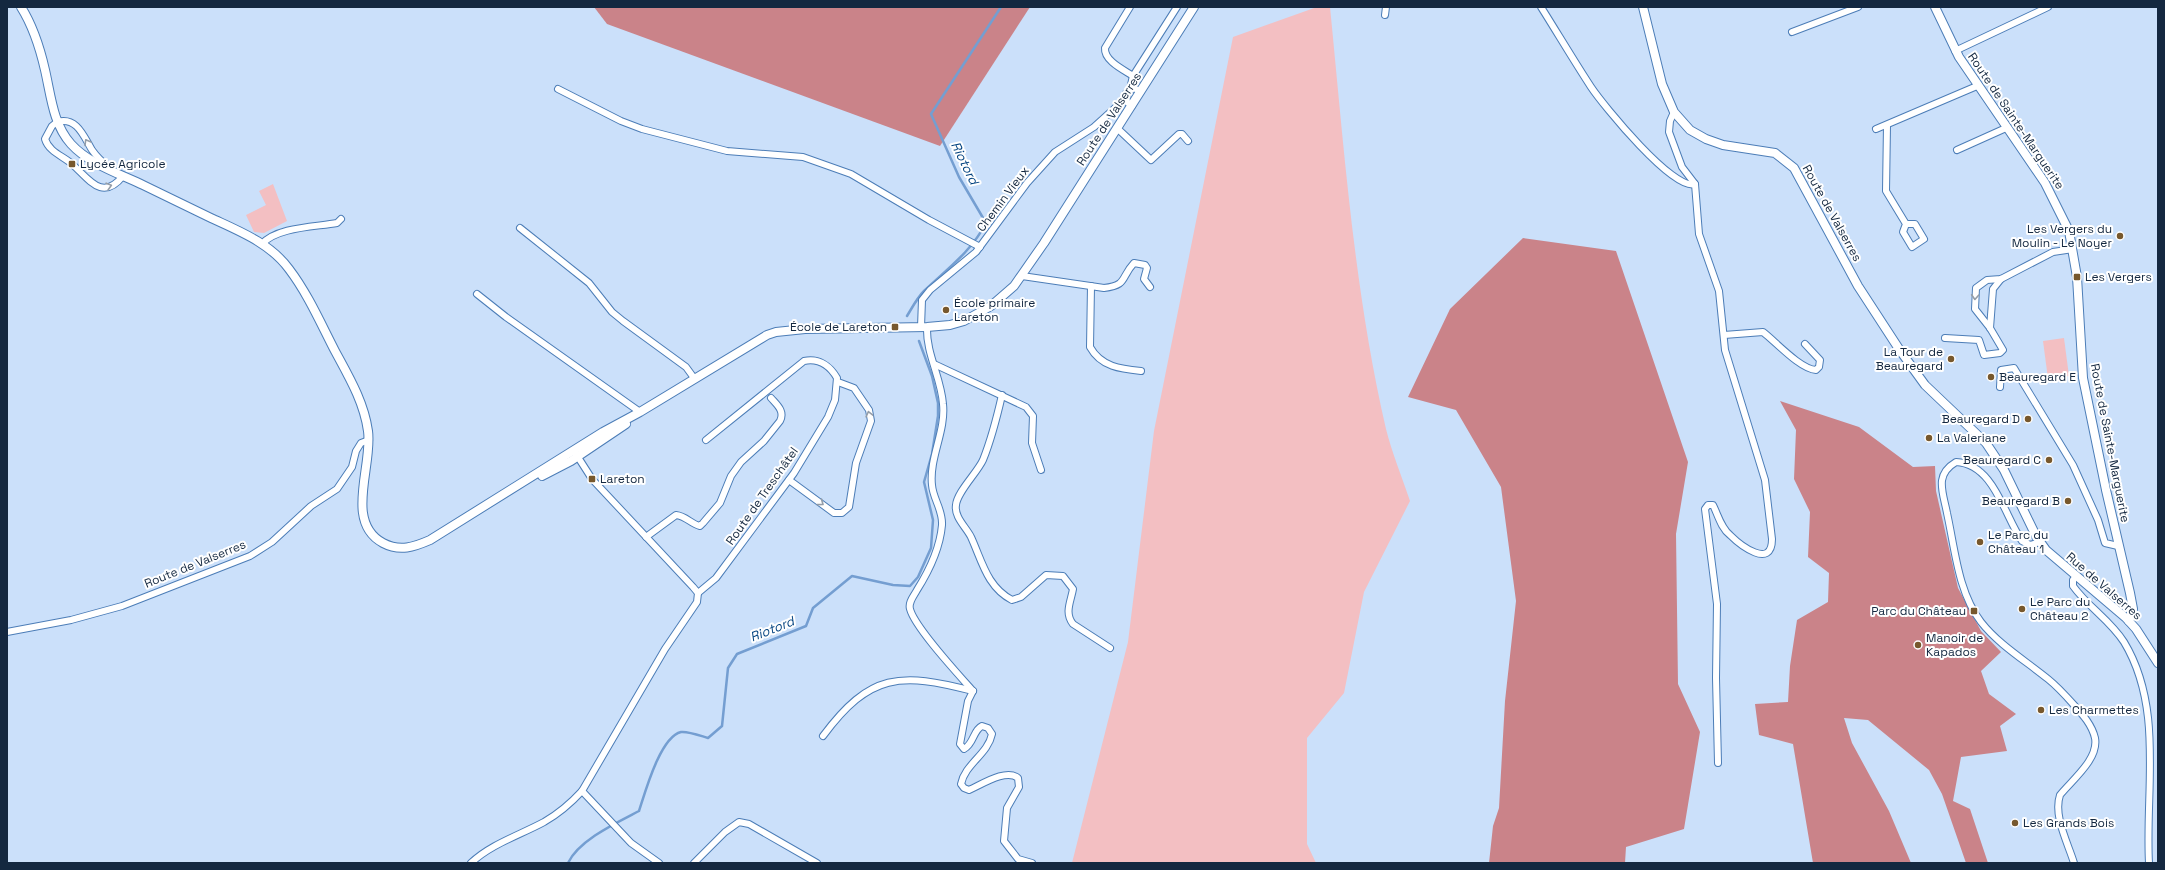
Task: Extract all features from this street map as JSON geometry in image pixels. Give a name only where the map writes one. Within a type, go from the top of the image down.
[{"type":"street","points":[[21,7],[39,47],[57,122],[66,137],[80,152],[113,171],[262,244],[289,269],[309,301],[356,391],[366,419],[370,453],[362,500],[363,518],[373,535],[388,546],[397,548],[417,546],[430,540],[603,432],[640,412]]},
{"type":"street","points":[[1130,7],[1105,48],[1105,52],[1109,59],[1133,76]]},
{"type":"street","points":[[1132,106],[1125,99],[1126,93],[1130,89],[1133,76],[1177,7]]},
{"type":"street","name":"Route de Valserres","points":[[640,412],[744,348],[776,332],[805,329],[924,327],[957,323],[979,313],[1004,296],[1022,276],[1044,243],[1142,92],[1194,7]]},
{"type":"street","points":[[1385,15],[1386,7]]},
{"type":"street","points":[[1541,7],[1592,88],[1637,142],[1670,175],[1685,184],[1695,184]]},
{"type":"street","name":"Route de Valserres","points":[[1643,7],[1662,84],[1674,112],[1690,130],[1706,139],[1723,145],[1776,153],[1788,161],[1802,180],[1861,291],[1918,377]]},
{"type":"street","points":[[1792,32],[1858,7]]},
{"type":"street","name":"Route de Sainte-Marguerite","points":[[1935,7],[1955,51],[2054,200],[2069,231],[2077,277],[2083,378],[2118,546],[2133,609],[2129,621]]},
{"type":"street","points":[[1955,51],[2048,7]]},
{"type":"street","points":[[1876,129],[1977,86]]},
{"type":"street","points":[[1130,89],[1136,88],[1142,92]]},
{"type":"street","points":[[558,89],[621,121],[642,129],[727,151],[803,157],[844,171],[929,220],[977,244]]},
{"type":"street","name":"Chemin Vieux","points":[[973,691],[917,622],[910,609],[912,599],[923,581],[935,554],[942,527],[942,514],[932,486],[932,474],[942,421],[943,404],[928,349],[924,327],[922,300],[930,290],[977,244],[1055,152],[1094,127],[1125,99]]},
{"type":"street","points":[[1674,112],[1670,121],[1670,132],[1682,167],[1695,184],[1699,234],[1719,291],[1725,350],[1742,411],[1765,480],[1772,546],[1764,555],[1758,554],[1729,535],[1713,505],[1708,505],[1705,509],[1717,604],[1716,678],[1718,763]]},
{"type":"street","points":[[113,171],[93,151],[76,126],[70,122],[57,122],[48,132],[45,139],[46,144],[72,164],[88,180],[99,187],[108,187],[118,182],[123,176]]},
{"type":"street","points":[[1887,125],[1886,191],[1906,224]]},
{"type":"street","points":[[1957,150],[2006,128]]},
{"type":"street","points":[[1118,129],[1151,160],[1179,134],[1182,134],[1188,141]]},
{"type":"street","points":[[262,244],[268,237],[301,228],[337,223],[341,219]]},
{"type":"street","points":[[520,228],[589,283],[612,312],[686,367],[694,378]]},
{"type":"street","points":[[1944,338],[1979,340],[1984,355],[2000,353],[2003,350],[1990,328],[1975,309],[1976,288],[1988,280],[2001,279],[2053,252],[2073,249]]},
{"type":"street","points":[[1022,276],[1104,288],[1117,287],[1123,281],[1128,270],[1134,263],[1145,265],[1147,268],[1144,279],[1150,287]]},
{"type":"street","points":[[1990,328],[1993,289],[2001,279]]},
{"type":"street","points":[[1091,286],[1090,348],[1100,361],[1121,369],[1141,371]]},
{"type":"street","points":[[477,294],[506,317],[640,412]]},
{"type":"street","points":[[1724,335],[1763,332],[1802,365],[1810,370],[1816,370],[1820,367],[1820,360],[1805,344]]},
{"type":"street","points":[[706,440],[804,361],[816,361],[825,364],[835,374],[838,382],[854,388],[868,410],[871,421],[856,463],[849,507],[842,513],[834,513],[789,480]]},
{"type":"street","points":[[933,363],[1026,407],[1033,416],[1032,443],[1041,470]]},
{"type":"street","points":[[2000,386],[2001,370],[2014,368],[2072,465],[2098,520],[2105,543],[2118,546]]},
{"type":"street","name":"Rue de Valserres","points":[[1918,377],[1986,443],[2004,470],[2040,542],[2052,556],[2129,621],[2158,663]]},
{"type":"street","name":"Route de Treschâtel","points":[[471,863],[493,848],[545,821],[569,804],[582,791],[665,649],[697,602],[698,593],[716,578],[789,480],[828,417],[835,400],[838,382]]},
{"type":"street","points":[[1002,395],[982,461],[956,502],[955,511],[971,536],[982,567],[994,587],[1012,600],[1021,597],[1046,575],[1054,574],[1063,576],[1073,589],[1068,613],[1069,619],[1073,624],[1110,648]]},
{"type":"street","points":[[646,537],[676,515],[684,517],[696,526],[700,526],[703,523],[720,503],[731,476],[741,462],[764,441],[780,421],[782,417],[781,410],[771,398]]},
{"type":"street","points":[[492,502],[578,456],[613,433],[640,412]]},
{"type":"street","points":[[578,456],[579,451],[596,440],[603,432]]},
{"type":"street","name":"Route de Valserres","points":[[7,632],[71,620],[122,606],[250,556],[272,542],[310,506],[337,489],[352,467],[356,451],[361,443],[369,440]]},
{"type":"street","points":[[570,453],[578,456],[592,479],[698,593]]},
{"type":"street","points":[[2040,542],[2030,545],[2022,541],[1997,494],[1978,470],[1965,462],[1956,462],[1945,471],[1941,477],[1946,504],[1962,581],[1974,611],[1993,634],[2050,680],[2081,712],[2092,728],[2095,739],[2094,753],[2060,796],[2057,804],[2058,814],[2074,863]]},
{"type":"street","points":[[2076,576],[2073,580],[2073,586],[2116,631],[2132,659],[2143,690],[2150,761],[2148,837],[2149,863]]},
{"type":"street","points":[[823,736],[841,712],[853,701],[866,692],[891,682],[926,680],[973,691],[968,701],[960,744],[964,749],[970,746],[978,728],[982,726],[988,728],[992,734],[988,746],[963,777],[961,784],[964,788],[969,790],[1007,774],[1014,775],[1018,778],[1019,787],[1007,808],[1004,841],[1018,859],[1032,863]]},
{"type":"street","points":[[582,791],[632,843],[659,863]]},
{"type":"street","points":[[694,863],[725,832],[739,822],[749,824],[817,863]]},
{"type":"shaded area","points":[[594,7],[1030,7],[940,146],[607,24]]},
{"type":"shaded area","points":[[1317,7],[1330,7],[1351,219],[1366,325],[1386,429],[1410,501],[1364,592],[1344,693],[1307,738],[1307,844],[1316,863],[1072,863],[1128,642],[1154,431],[1233,37]]},
{"type":"shaded area","points":[[273,184],[287,221],[264,233],[254,232],[246,215],[266,205],[259,191]]},
{"type":"shaded area","points":[[1523,238],[1616,251],[1688,462],[1676,534],[1678,684],[1700,732],[1684,829],[1626,847],[1625,863],[1489,863],[1493,826],[1499,808],[1505,701],[1516,601],[1501,487],[1456,410],[1408,397],[1450,309]]},
{"type":"shaded area","points":[[2064,338],[2069,376],[2048,379],[2043,341]]},
{"type":"shaded area","points":[[1780,401],[1859,427],[1913,467],[1935,466],[1936,491],[1958,588],[1981,631],[2001,652],[1981,671],[1989,694],[2016,714],[2000,726],[2007,751],[1961,757],[1953,801],[1970,809],[1988,863],[1966,863],[1942,794],[1929,770],[1868,720],[1844,718],[1852,743],[1889,811],[1911,863],[1813,863],[1793,744],[1759,735],[1755,704],[1788,702],[1790,666],[1797,620],[1828,602],[1829,573],[1808,557],[1810,512],[1794,479],[1796,430]]},
{"type":"waterway","name":"Riotord","points":[[907,316],[921,294],[958,260],[973,243],[986,223],[959,177],[931,114],[1001,7]]},
{"type":"waterway","name":"Riotord","points":[[568,863],[580,847],[589,840],[609,827],[639,811],[654,767],[666,744],[673,736],[684,732],[708,738],[722,726],[728,668],[737,654],[806,626],[813,608],[852,576],[893,585],[910,586],[918,577],[931,548],[933,520],[924,482],[932,454],[938,416],[938,403],[932,376],[919,341]]},
{"type":"place","name":"Lycée Agricole","points":[[72,164]]},
{"type":"place","name":"Les Vergers du Moulin - Le Noyer","points":[[2120,236]]},
{"type":"place","name":"Les Vergers","points":[[2077,277]]},
{"type":"place","name":"École primaire Lareton","points":[[946,310]]},
{"type":"place","name":"École de Lareton","points":[[895,327]]},
{"type":"place","name":"La Tour de Beauregard","points":[[1951,359]]},
{"type":"place","name":"Beauregard E","points":[[1991,377]]},
{"type":"place","name":"Beauregard D","points":[[2028,419]]},
{"type":"place","name":"La Valeriane","points":[[1929,438]]},
{"type":"place","name":"Beauregard C","points":[[2049,460]]},
{"type":"place","name":"Lareton","points":[[592,479]]},
{"type":"place","name":"Beauregard B","points":[[2068,501]]},
{"type":"place","name":"Le Parc du Château 1","points":[[1980,542]]},
{"type":"place","name":"Le Parc du Château 2","points":[[2022,609]]},
{"type":"place","name":"Parc du Château","points":[[1974,611]]},
{"type":"place","name":"Manoir de Kapados","points":[[1918,645]]},
{"type":"place","name":"Les Charmettes","points":[[2041,710]]},
{"type":"place","name":"Les Grands Bois","points":[[2015,823]]}]
